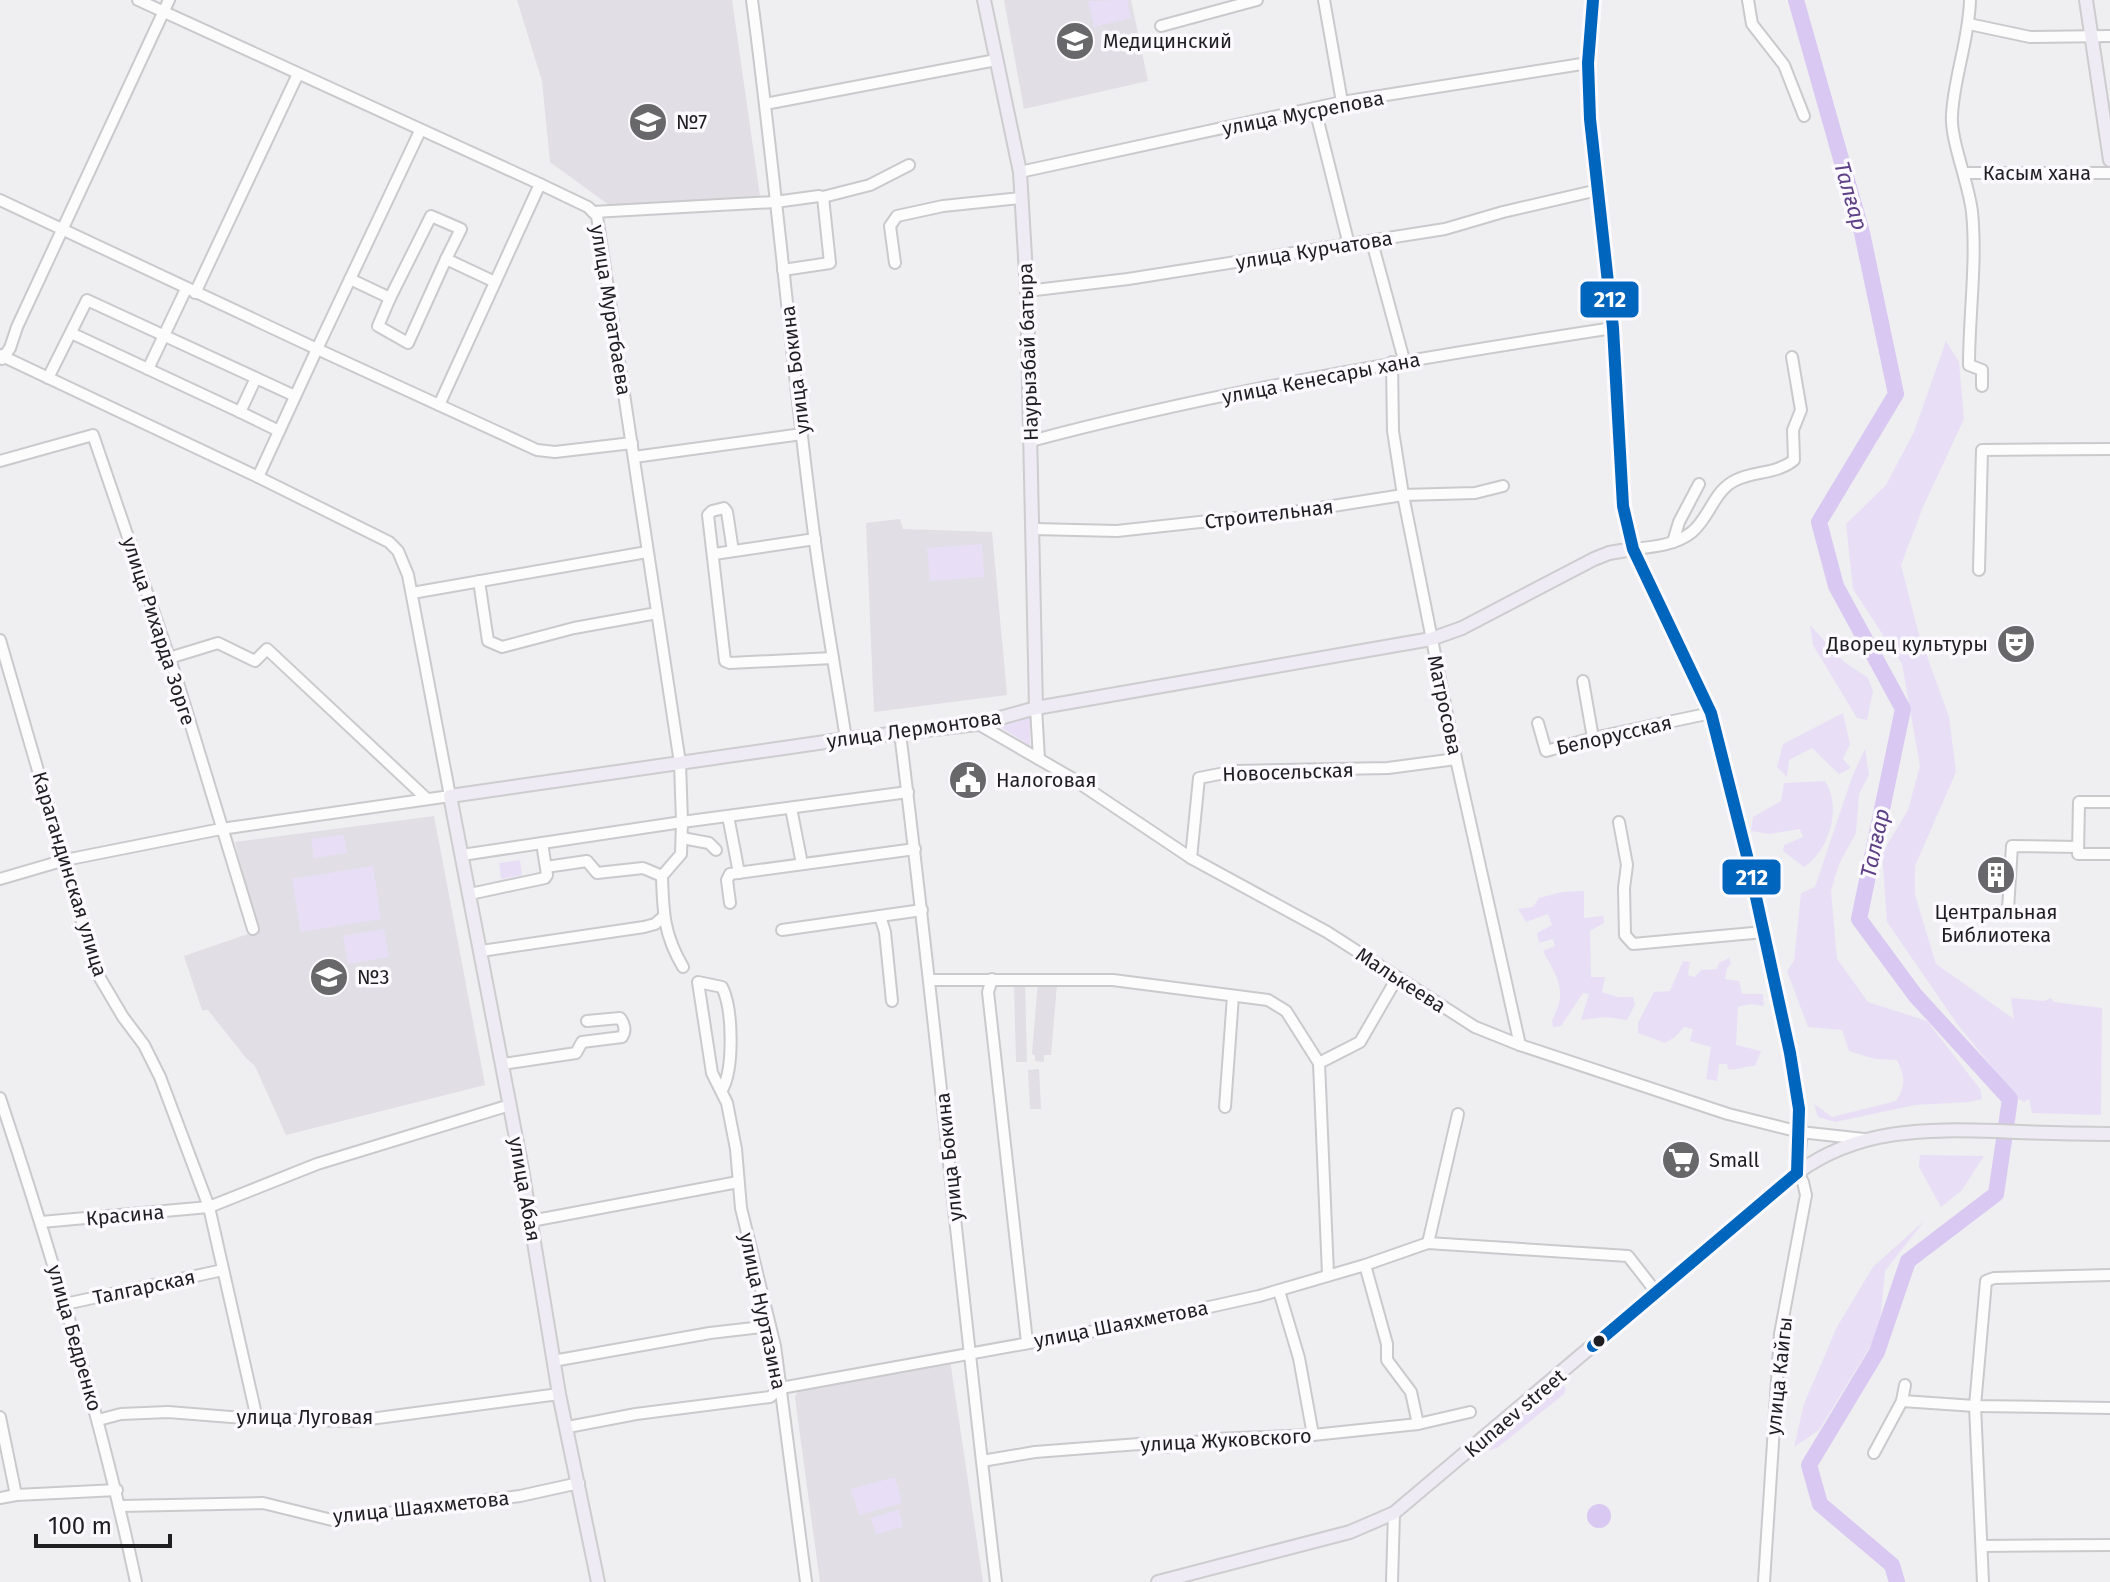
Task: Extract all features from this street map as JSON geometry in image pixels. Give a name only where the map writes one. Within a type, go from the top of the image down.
[{"type":"main road","name":"Наурызбай батыра","points":[[984,0],[1020,172],[1027,291],[1036,708]]},
{"type":"main road","points":[[1593,0],[1588,63],[1590,119],[1613,328],[1623,506],[1633,549],[1711,713],[1790,1053],[1800,1132],[1797,1173]]},
{"type":"main road","points":[[2086,0],[2110,160]]},
{"type":"main road","name":"улица Лермонтова","points":[[450,796],[846,739],[978,724],[1036,708],[1431,639],[1462,628],[1594,559],[1633,549]]},
{"type":"main road","name":"улица Абая","points":[[450,796],[503,1064],[559,1394],[598,1582]]},
{"type":"main road","name":"Kunaev street","points":[[1158,1582],[1350,1532],[1394,1513],[1797,1173],[1828,1153],[1864,1139],[1905,1131],[2110,1134]]},
{"type":"street","name":"улица Муратбаева","points":[[138,0],[540,184],[593,212],[600,228],[680,763],[682,838]]},
{"type":"street","points":[[169,0],[2,357],[389,542],[404,562],[412,593],[450,796]]},
{"type":"street","name":"улица Бокина","points":[[752,0],[815,539],[846,739]]},
{"type":"street","points":[[1161,26],[1257,0]]},
{"type":"street","points":[[1324,0],[1342,102]]},
{"type":"street","points":[[1748,0],[1752,24],[1784,65],[1804,116]]},
{"type":"street","points":[[1970,0],[1969,24],[1951,118],[1972,212],[1973,304],[1969,326],[1969,365],[1982,370],[1982,386]]},
{"type":"street","points":[[1969,24],[2030,37],[2110,36]]},
{"type":"street","points":[[765,104],[996,60]]},
{"type":"street","name":"улица Мусрепова","points":[[1020,172],[1342,102],[1588,63]]},
{"type":"street","points":[[148,369],[164,335],[191,291],[298,74]]},
{"type":"street","points":[[1315,109],[1349,245]]},
{"type":"street","points":[[258,477],[420,131]]},
{"type":"street","points":[[593,212],[823,197],[870,185],[909,165]]},
{"type":"street","name":"Касым хана","points":[[1964,173],[2110,173]]},
{"type":"street","points":[[439,405],[540,184]]},
{"type":"street","name":"улица Курчатова","points":[[1027,291],[1372,242],[1445,229],[1598,190]]},
{"type":"street","points":[[783,270],[830,263],[823,197]]},
{"type":"street","points":[[895,263],[890,226],[897,216],[943,206],[1021,198]]},
{"type":"street","points":[[0,200],[544,452],[632,443]]},
{"type":"street","points":[[431,216],[461,229],[446,259],[408,343],[378,326],[431,216]]},
{"type":"street","name":"Матросова","points":[[1372,242],[1398,361],[1393,431],[1403,495],[1456,759],[1520,1045]]},
{"type":"street","points":[[446,259],[495,282]]},
{"type":"street","points":[[350,279],[390,298]]},
{"type":"street","points":[[48,378],[87,300],[295,396]]},
{"type":"street","name":"улица Кенесары хана","points":[[1031,441],[1398,361],[1613,328]]},
{"type":"street","points":[[71,333],[279,431]]},
{"type":"street","points":[[1633,549],[1673,542],[1692,532],[1719,493],[1734,481],[1787,466],[1794,460],[1793,430],[1801,410],[1792,357]]},
{"type":"street","points":[[240,412],[256,378]]},
{"type":"street","points":[[634,457],[802,434]]},
{"type":"street","name":"улица Рихарда Зорге","points":[[0,461],[93,435],[169,658],[253,929]]},
{"type":"street","points":[[1979,570],[1982,450],[2110,449]]},
{"type":"street","points":[[1673,542],[1679,522],[1699,484]]},
{"type":"street","name":"Строительная","points":[[1034,529],[1117,531],[1301,511],[1403,495],[1475,493],[1503,486]]},
{"type":"street","points":[[733,551],[727,512],[724,508],[712,511],[708,515],[725,661],[833,658]]},
{"type":"street","points":[[714,554],[815,539]]},
{"type":"street","points":[[412,593],[647,552]]},
{"type":"street","points":[[479,581],[488,641],[502,647],[574,628],[657,613]]},
{"type":"street","name":"Карагандинская улица","points":[[0,640],[97,973],[144,1045],[160,1077],[209,1207],[257,1419]]},
{"type":"street","points":[[169,658],[218,643],[255,661],[267,649],[427,799]]},
{"type":"street","points":[[1583,681],[1593,738]]},
{"type":"street","points":[[1036,708],[1039,759]]},
{"type":"street","name":"Белорусская","points":[[1538,723],[1546,751],[1711,713]]},
{"type":"street","name":"Малькеева","points":[[978,724],[1039,759],[1191,858],[1327,932],[1475,1027],[1728,1114],[1800,1132],[1864,1139]]},
{"type":"street","name":"улица Бокина","points":[[900,733],[931,980],[996,1582]]},
{"type":"street","name":"Новосельская","points":[[1191,858],[1199,778],[1235,771],[1388,768],[1456,759]]},
{"type":"street","points":[[462,855],[908,792]]},
{"type":"street","name":"улица Лермонтова","points":[[0,879],[65,860],[221,829],[450,796]]},
{"type":"street","points":[[2110,802],[2079,802],[2078,847],[2078,854],[2110,854]]},
{"type":"street","points":[[791,808],[802,864]]},
{"type":"street","points":[[728,816],[739,873]]},
{"type":"street","points":[[1619,822],[1627,865],[1625,935],[1633,944],[1764,932]]},
{"type":"street","points":[[683,967],[667,938],[662,876],[679,859],[682,838],[709,843],[716,850]]},
{"type":"street","points":[[470,894],[540,881],[547,875],[542,843]]},
{"type":"street","points":[[2008,909],[2012,846],[2078,847]]},
{"type":"street","points":[[730,903],[727,877],[739,873],[915,849]]},
{"type":"street","points":[[546,867],[587,861],[597,873],[643,868],[662,876]]},
{"type":"street","points":[[782,930],[922,910]]},
{"type":"street","points":[[880,916],[885,932],[892,1001]]},
{"type":"street","points":[[481,951],[644,927],[655,924],[663,917]]},
{"type":"street","points":[[1319,1063],[1360,1042],[1397,978]]},
{"type":"street","points":[[992,979],[988,992],[1027,1342]]},
{"type":"street","points":[[931,980],[1113,980],[1268,1000],[1286,1011],[1319,1063],[1328,1274]]},
{"type":"street","name":"улица Нуртазина","points":[[722,1090],[729,1065],[727,1003],[722,987],[698,982],[712,1073],[727,1103],[736,1149],[741,1208],[770,1326],[806,1582]]},
{"type":"street","points":[[1225,1107],[1233,996]]},
{"type":"street","points":[[503,1064],[576,1053],[582,1042],[622,1037],[624,1034],[625,1028],[620,1018],[587,1021]]},
{"type":"street","name":"улица Бедренко","points":[[0,1098],[41,1222],[98,1420],[117,1490],[136,1582]]},
{"type":"street","name":"Красина","points":[[41,1222],[209,1207],[317,1164],[510,1105]]},
{"type":"street","points":[[1428,1243],[1458,1114]]},
{"type":"street","name":"улица Кайгы","points":[[1764,1582],[1780,1334],[1806,1195],[1797,1173]]},
{"type":"street","points":[[531,1221],[738,1182]]},
{"type":"street","name":"улица Шаяхметова","points":[[568,1427],[636,1414],[770,1397],[781,1388],[1128,1325],[1279,1291],[1428,1243],[1628,1256],[1656,1292]]},
{"type":"street","points":[[1365,1265],[1387,1344],[1387,1360],[1411,1392],[1418,1424]]},
{"type":"street","name":"Талгарская","points":[[65,1304],[223,1270]]},
{"type":"street","points":[[1983,1582],[1975,1406],[1986,1281],[1994,1278],[2110,1275]]},
{"type":"street","points":[[1279,1291],[1299,1358],[1313,1435]]},
{"type":"street","points":[[553,1361],[710,1333],[770,1326]]},
{"type":"street","points":[[1874,1453],[1902,1401],[1905,1385]]},
{"type":"street","name":"улица Луговая","points":[[98,1420],[121,1414],[168,1412],[257,1419],[355,1421],[559,1394]]},
{"type":"street","points":[[1902,1401],[1975,1406],[2110,1408]]},
{"type":"street","name":"улица Жуковского","points":[[982,1461],[1035,1452],[1139,1444],[1165,1447],[1214,1439],[1313,1435],[1418,1424],[1470,1412]]},
{"type":"street","points":[[0,1417],[16,1495]]},
{"type":"street","name":"улица Шаяхметова","points":[[120,1506],[263,1503],[332,1520],[520,1496],[579,1483]]},
{"type":"street","points":[[0,1498],[117,1490]]},
{"type":"street","points":[[1392,1582],[1394,1513]]},
{"type":"street","points":[[1982,1546],[2110,1545]]},
{"type":"shaded area","name":"№7","points":[[517,0],[732,0],[761,203],[620,213],[550,162],[542,81]]},
{"type":"shaded area","name":"Медицинский","points":[[1004,0],[1131,0],[1148,81],[1024,109]]},
{"type":"shaded area","points":[[1127,0],[1131,18],[1094,27],[1088,1]]},
{"type":"shaded area","points":[[1946,341],[1959,362],[1964,419],[1923,507],[1901,565],[1918,631],[1949,717],[1956,772],[1915,866],[1915,895],[1936,964],[2014,1019],[2011,998],[2044,1001],[2051,998],[2054,1002],[2102,1008],[2101,1115],[2032,1113],[2029,1099],[2024,1102],[2017,1098],[1958,1025],[1887,922],[1882,853],[1908,810],[1920,766],[1902,664],[1853,589],[1846,524],[1886,485],[1914,432]]},
{"type":"shaded area","points":[[900,519],[903,529],[992,532],[1007,695],[874,712],[866,523]]},
{"type":"shaded area","points":[[982,544],[984,577],[930,581],[927,548]]},
{"type":"shaded area","points":[[1810,625],[1843,661],[1868,678],[1873,691],[1867,720],[1857,718],[1813,645]]},
{"type":"shaded area","points":[[1843,713],[1850,744],[1843,759],[1851,768],[1839,774],[1812,748],[1789,760],[1787,777],[1777,767],[1783,744]]},
{"type":"shaded area","points":[[1030,716],[1030,746],[996,724]]},
{"type":"shaded area","points":[[1865,749],[1869,775],[1859,794],[1856,833],[1839,864],[1831,891],[1837,959],[1868,1002],[1927,1021],[1980,1089],[1982,1099],[1915,1105],[1835,1122],[1818,1117],[1814,1104],[1832,1117],[1896,1101],[1903,1080],[1897,1060],[1875,1059],[1849,1051],[1842,1030],[1808,1027],[1787,971],[1794,961],[1801,893],[1815,887],[1852,777]]},
{"type":"shaded area","points":[[1825,781],[1833,803],[1831,827],[1821,850],[1804,867],[1783,851],[1784,845],[1803,837],[1800,829],[1769,834],[1751,831],[1753,817],[1781,801],[1784,783]]},
{"type":"shaded area","name":"№3","points":[[434,816],[485,1085],[286,1135],[255,1066],[208,1010],[202,1010],[184,956],[257,931],[235,842]]},
{"type":"shaded area","points":[[344,835],[347,853],[314,858],[311,839]]},
{"type":"shaded area","points":[[520,860],[522,875],[501,879],[499,863]]},
{"type":"shaded area","points":[[373,866],[381,919],[301,932],[292,879]]},
{"type":"shaded area","points":[[1584,891],[1584,918],[1603,916],[1604,923],[1590,931],[1591,977],[1605,977],[1602,992],[1633,997],[1635,1005],[1627,1020],[1605,1017],[1581,1020],[1589,994],[1583,993],[1561,1026],[1553,1027],[1559,985],[1543,951],[1555,946],[1553,939],[1539,943],[1537,933],[1552,925],[1548,914],[1526,922],[1518,909],[1533,907],[1539,898]]},
{"type":"shaded area","points":[[384,929],[389,957],[348,964],[343,936]]},
{"type":"shaded area","points":[[1729,958],[1731,964],[1725,979],[1739,981],[1742,994],[1763,994],[1764,1006],[1750,1004],[1738,1007],[1736,1045],[1761,1051],[1755,1066],[1728,1069],[1727,1064],[1719,1064],[1717,1081],[1706,1079],[1711,1047],[1690,1041],[1693,1029],[1684,1027],[1665,1043],[1638,1033],[1638,1023],[1654,992],[1670,991],[1683,961],[1690,962],[1688,975],[1695,977],[1701,970],[1717,969],[1719,963]]},
{"type":"shaded area","points":[[1038,982],[1057,984],[1051,1055],[1044,1055],[1044,1062],[1035,1061],[1032,1054]]},
{"type":"shaded area","points":[[1014,983],[1025,983],[1027,1062],[1016,1062]]},
{"type":"shaded area","points":[[1039,1069],[1041,1109],[1030,1109],[1028,1070]]},
{"type":"shaded area","points":[[1920,1155],[1984,1156],[1962,1190],[1941,1207],[1919,1167]]},
{"type":"shaded area","points":[[1924,1221],[1885,1271],[1879,1332],[1819,1430],[1794,1447],[1804,1404],[1837,1327],[1873,1267]]},
{"type":"shaded area","points":[[950,1360],[983,1582],[820,1582],[795,1398],[798,1389]]},
{"type":"shaded area","points":[[1562,1384],[1566,1388],[1564,1394],[1497,1448],[1489,1450],[1492,1441]]},
{"type":"shaded area","points":[[895,1477],[902,1503],[859,1515],[851,1489]]},
{"type":"shaded area","points":[[1599,1504],[1608,1507],[1611,1516],[1608,1525],[1599,1528],[1590,1525],[1587,1516],[1590,1507]]},
{"type":"shaded area","points":[[899,1510],[903,1527],[876,1534],[871,1518]]},
{"type":"waterway","name":"Талғар","points":[[1796,0],[1862,233],[1896,394],[1819,522],[1836,586],[1903,709],[1859,919],[1915,995],[2010,1099],[1996,1194],[1908,1261],[1877,1352],[1809,1465],[1820,1504],[1892,1565],[1897,1582]]},
{"type":"transit line","name":"212","points":[[1593,0],[1588,63],[1590,119],[1613,328],[1623,506],[1633,549],[1711,713],[1747,856],[1790,1053],[1799,1109],[1797,1173]]},
{"type":"transit line","name":"212","points":[[1593,1346],[1797,1173]]},
{"type":"place","name":"Медицинский","points":[[1075,41]]},
{"type":"place","name":"№7","points":[[648,122]]},
{"type":"place","name":"Дворец культуры","points":[[2016,644]]},
{"type":"place","name":"Налоговая","points":[[968,780]]},
{"type":"place","name":"Центральная Библиотека","points":[[1996,875]]},
{"type":"place","name":"№3","points":[[329,977]]},
{"type":"place","name":"Small","points":[[1681,1160]]}]
